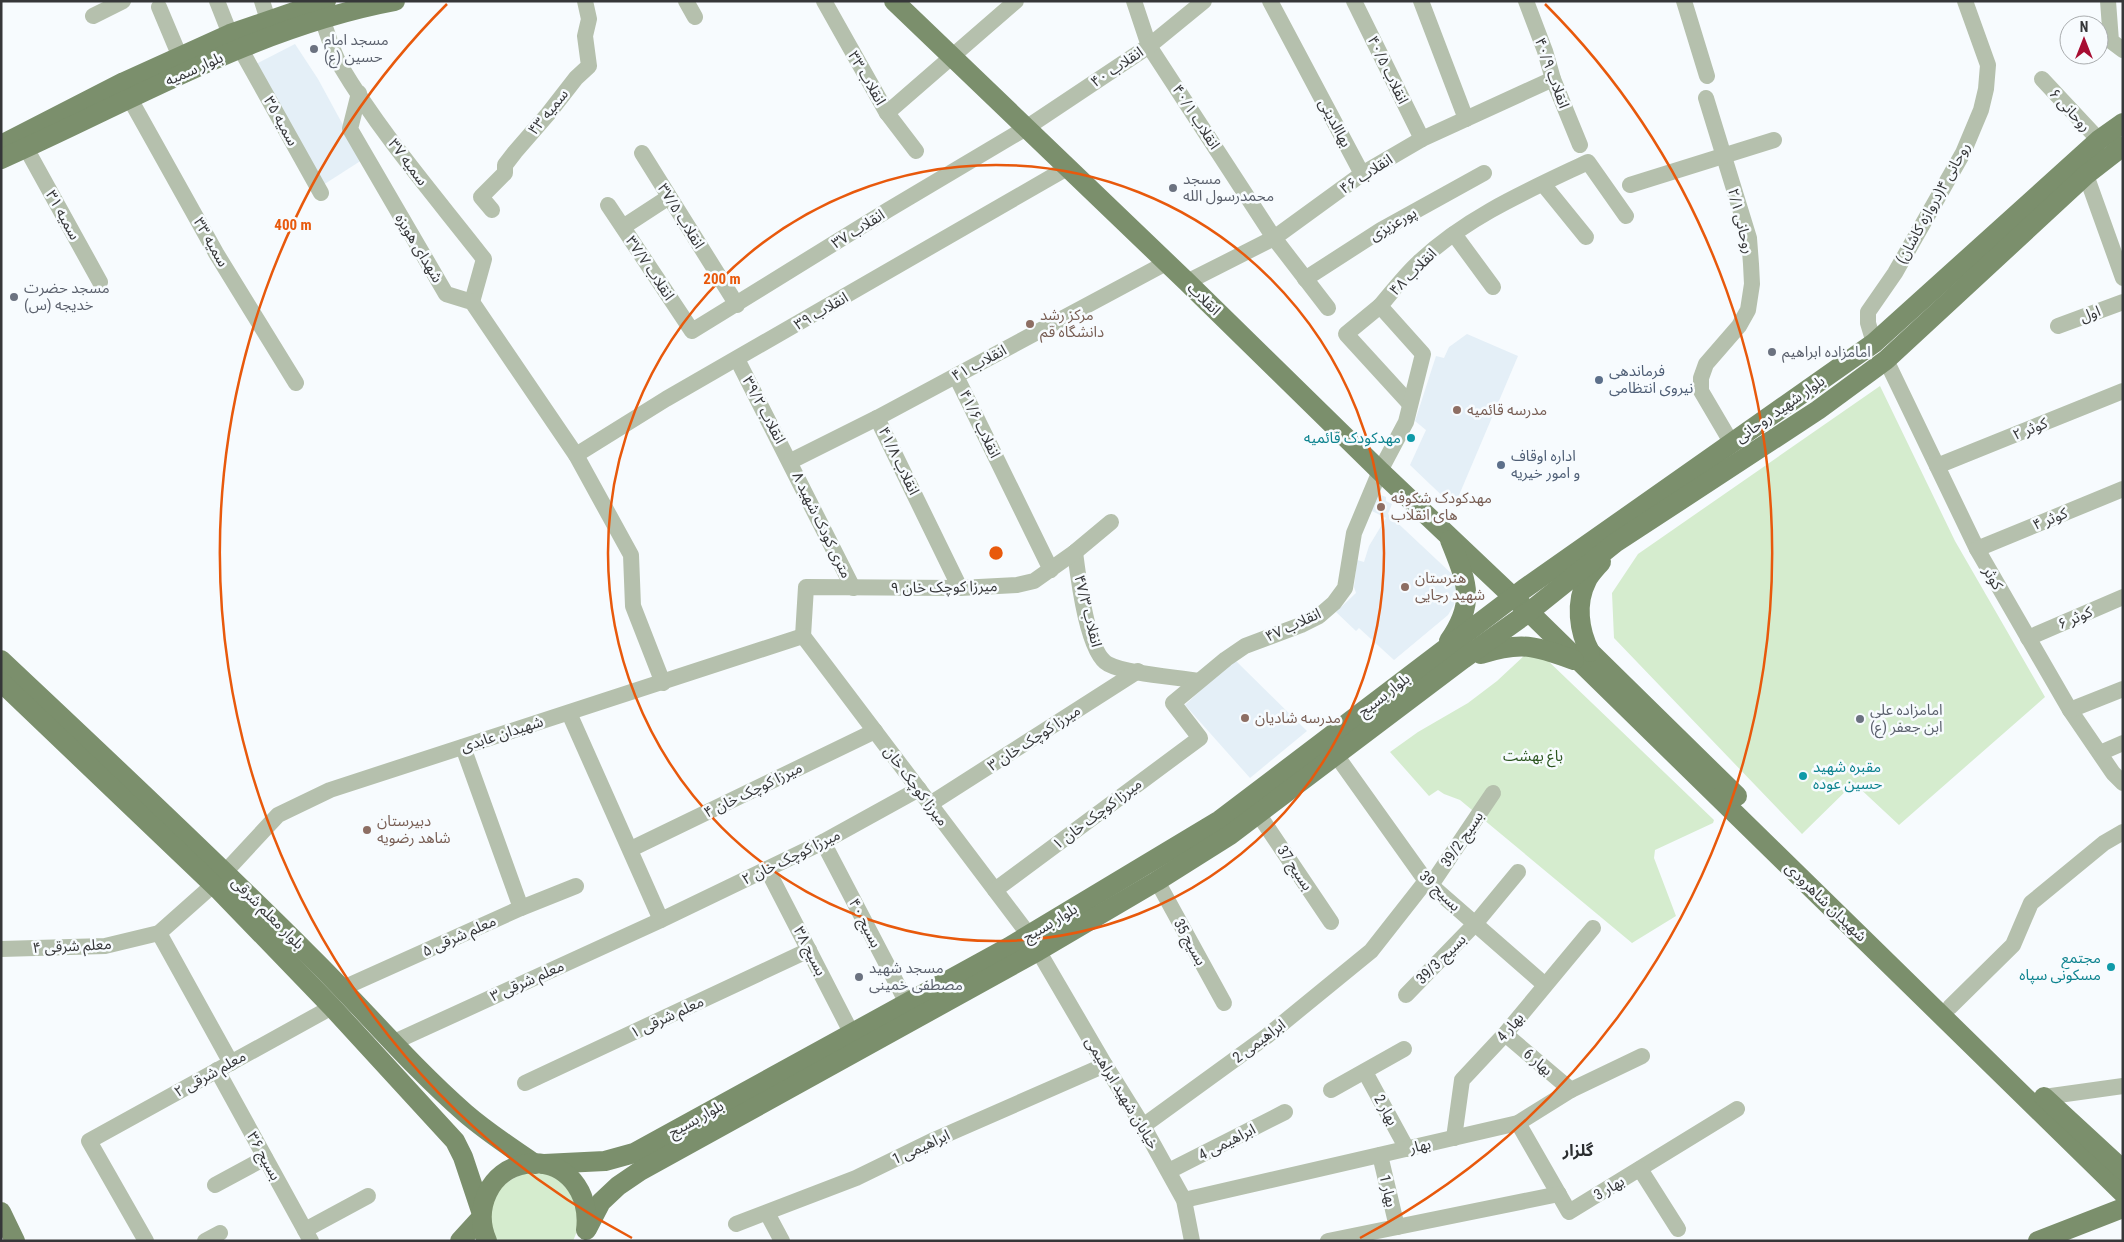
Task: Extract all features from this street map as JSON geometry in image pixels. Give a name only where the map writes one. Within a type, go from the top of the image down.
[{"type":"main road","name":"بلوار سمیه","points":[[1,159],[130,99],[235,41],[265,11],[395,1]]},
{"type":"main road","name":"انقلاب","points":[[894,1],[1187,282],[1380,471],[1448,533],[1513,598],[1534,608]]},
{"type":"main road","name":"بلوار سمیه","points":[[1,145],[124,82],[180,57],[235,41],[321,6]]},
{"type":"main road","name":"بلوار شهید روحانی","points":[[1513,598],[1874,343],[2099,140],[2123,122]]},
{"type":"main road","name":"بلوار شهید روحانی","points":[[1534,608],[1615,543],[1818,410],[1886,360],[2086,176],[2123,146]]},
{"type":"main road","points":[[1874,343],[1886,360]]},
{"type":"main road","points":[[1443,650],[1460,626],[1467,598],[1466,585],[1448,533]]},
{"type":"main road","points":[[1463,659],[1509,646],[1528,646],[1586,658],[1580,620],[1581,599],[1587,580],[1615,543]]},
{"type":"main road","name":"بلوار بسیج","points":[[584,1235],[602,1202],[618,1186],[640,1171],[1053,931],[1220,820],[1513,598]]},
{"type":"main road","name":"بلوار بسیج","points":[[1053,931],[1157,881],[1230,836],[1463,659],[1534,608]]},
{"type":"main road","name":"شهیدان شاهرودی","points":[[1534,608],[2044,1097],[2123,1170]]},
{"type":"main road","name":"شهیدان شاهرودی","points":[[1586,658],[2123,1193]]},
{"type":"main road","name":"بلوار معلم شرقی","points":[[1,660],[219,878],[332,1007],[455,1141],[463,1157],[481,1214],[482,1230],[487,1241]]},
{"type":"main road","name":"بلوار معلم شرقی","points":[[1,682],[343,988],[392,1042],[465,1113],[495,1137],[540,1164],[560,1170],[574,1181],[583,1195],[588,1212],[584,1235]]},
{"type":"main road","name":"بلوار بسیج","points":[[481,1214],[486,1194],[496,1180],[510,1170],[526,1164],[605,1161],[634,1153],[907,1003],[1025,948]]},
{"type":"main road","points":[[2038,1241],[2123,1208]]},
{"type":"main road","points":[[1,1212],[15,1241]]},
{"type":"main road","points":[[460,1241],[481,1214]]},
{"type":"street","points":[[93,16],[122,1]]},
{"type":"street","name":"سمیه ۳۵","points":[[217,1],[235,41],[321,193]]},
{"type":"street","name":"سمیه ۴۳","points":[[492,210],[481,198],[504,173],[505,165],[515,152],[576,78],[589,66],[586,36],[589,19],[585,1]]},
{"type":"street","points":[[686,1],[695,17]]},
{"type":"street","name":"انقلاب ۳۳","points":[[824,1],[887,113],[916,151]]},
{"type":"street","points":[[887,113],[1016,1]]},
{"type":"street","name":"انقلاب ۴۰/۱","points":[[1134,1],[1149,46],[1274,238]]},
{"type":"street","name":"انقلاب ۴۰","points":[[1026,128],[1149,46],[1204,1]]},
{"type":"street","name":"بهاالدینی","points":[[1270,1],[1362,174]]},
{"type":"street","name":"انقلاب ۴۰/۵","points":[[1354,1],[1422,139]]},
{"type":"street","name":"انقلاب ۴۰/۹","points":[[1526,1],[1545,51],[1553,79],[1580,145]]},
{"type":"street","points":[[1684,1],[1707,76]]},
{"type":"street","name":"روحانی ۴(دروازه کاشان)","points":[[1874,343],[1868,323],[1868,312],[1895,273],[1964,153],[1985,96],[1988,65],[1965,1]]},
{"type":"street","points":[[2108,1],[2111,41],[2123,50]]},
{"type":"street","points":[[1422,4],[1466,119]]},
{"type":"street","points":[[159,6],[180,57]]},
{"type":"street","name":"سمیه ۳۷","points":[[321,6],[340,64],[417,174],[484,259],[472,302]]},
{"type":"street","name":"انقلاب ۴۶","points":[[1187,282],[1274,238],[1362,174],[1422,139],[1553,79]]},
{"type":"street","name":"روحانی ۶","points":[[2042,79],[2099,140]]},
{"type":"street","name":"شهدای هویزه","points":[[359,93],[350,129],[446,294],[472,302]]},
{"type":"street","name":"روحانی ۲/۱","points":[[1706,98],[1749,238],[1752,284],[1748,310],[1739,326],[1706,364],[1700,378],[1701,390],[1732,442]]},
{"type":"street","name":"سمیه ۳۳","points":[[130,99],[216,252],[296,383]]},
{"type":"street","name":"انقلاب ۳۷","points":[[692,331],[888,210],[1026,128]]},
{"type":"street","points":[[1630,185],[1774,140]]},
{"type":"street","name":"سمیه ۳۱","points":[[26,148],[100,282]]},
{"type":"street","name":"انقلاب ۳۷/۵","points":[[642,153],[736,305]]},
{"type":"street","name":"انقلاب ۴۸","points":[[1380,471],[1406,422],[1423,354],[1380,306],[1418,262],[1468,224],[1542,184],[1588,162],[1626,216]]},
{"type":"street","name":"انقلاب ۳۹","points":[[576,455],[666,399],[1067,168]]},
{"type":"street","name":"پورعزیزی","points":[[1305,279],[1381,230],[1484,173]]},
{"type":"street","points":[[2086,176],[2122,277]]},
{"type":"street","points":[[1542,184],[1586,237]]},
{"type":"street","points":[[623,227],[669,197]]},
{"type":"street","name":"انقلاب ۳۷/۷","points":[[608,205],[692,331]]},
{"type":"street","points":[[1454,234],[1492,287]]},
{"type":"street","points":[[1274,238],[1328,308]]},
{"type":"street","name":"انقلاب ۴۱","points":[[791,461],[878,418],[1166,263]]},
{"type":"street","points":[[472,302],[576,455],[631,555],[633,606],[663,683]]},
{"type":"street","name":"اول","points":[[2058,326],[2123,302]]},
{"type":"street","points":[[1380,306],[1346,334],[1410,404]]},
{"type":"street","name":"انقلاب ۳۹/۲","points":[[737,359],[791,461]]},
{"type":"street","name":"کوثر","points":[[1886,360],[1977,549],[2070,710],[2123,783]]},
{"type":"street","name":"انقلاب ۴۱/۶","points":[[956,376],[1051,570]]},
{"type":"street","name":"کوثر ۲","points":[[1937,466],[2123,391]]},
{"type":"street","name":"انقلاب ۴۱/۸","points":[[878,418],[960,588]]},
{"type":"street","name":"۸ متری کودک شهید","points":[[791,461],[853,588]]},
{"type":"street","name":"انقلاب ۴۷","points":[[1200,738],[1173,703],[1226,659],[1245,646],[1319,616],[1334,603],[1345,588],[1354,533],[1380,471]]},
{"type":"street","name":"کوثر ۴","points":[[1977,549],[2123,489]]},
{"type":"street","name":"میرزا کوچک خان ۹","points":[[803,636],[806,587],[960,588],[1017,585],[1034,581],[1051,570],[1110,522]]},
{"type":"street","name":"انقلاب ۴۷/۳","points":[[1075,552],[1082,601],[1091,636],[1101,658],[1116,666],[1199,681]]},
{"type":"street","name":"کوثر ۶","points":[[2028,638],[2123,597]]},
{"type":"street","name":"شهیدان عابدی","points":[[219,878],[278,815],[330,790],[803,636]]},
{"type":"street","name":"میرزا کوچک خان","points":[[803,636],[995,890],[1025,948]]},
{"type":"street","name":"میرزا کوچک خان ۳","points":[[930,804],[1138,671]]},
{"type":"street","points":[[2070,710],[2123,689]]},
{"type":"street","points":[[569,713],[661,920]]},
{"type":"street","name":"میرزا کوچک خان ۴","points":[[631,849],[875,731]]},
{"type":"street","name":"میرزا کوچک خان ۱","points":[[995,890],[1200,738]]},
{"type":"street","points":[[2100,753],[2123,742]]},
{"type":"street","points":[[463,747],[520,908]]},
{"type":"street","name":"بسیج 39","points":[[1336,755],[1429,883],[1545,985]]},
{"type":"street","name":"میرزا کوچک خان ۲","points":[[661,920],[823,842],[919,789]]},
{"type":"street","name":"بسیج 39/2","points":[[1371,951],[1429,883],[1493,794]]},
{"type":"street","name":"بسیج 37","points":[[1259,815],[1332,922]]},
{"type":"street","points":[[1950,1007],[2013,945],[2031,903],[2104,843],[2123,832]]},
{"type":"street","name":"بسیج ۴۰","points":[[823,842],[907,1003]]},
{"type":"street","name":"بسیج ۳۸","points":[[767,869],[852,1034]]},
{"type":"street","name":"بسیج 39/3","points":[[1406,994],[1475,924],[1518,872]]},
{"type":"street","name":"معلم شرقی ۴","points":[[1,949],[105,946],[159,933],[219,878]]},
{"type":"street","name":"بسیج 35","points":[[1157,881],[1224,1003]]},
{"type":"street","name":"معلم شرقی ۵","points":[[343,988],[520,908],[576,886]]},
{"type":"street","name":"معلم شرقی ۳","points":[[392,1042],[661,920]]},
{"type":"street","name":"بهار 4","points":[[1454,1138],[1462,1080],[1505,1034],[1593,928]]},
{"type":"street","name":"بسیج ۳۶","points":[[159,933],[224,1066],[265,1158],[308,1236]]},
{"type":"street","name":"خیابان شهید ابراهیمی","points":[[1025,948],[1105,1065],[1169,1172],[1184,1200],[1188,1239]]},
{"type":"street","name":"معلم شرقی ۱","points":[[525,1083],[809,950]]},
{"type":"street","name":"ابراهیمی 2","points":[[1143,1126],[1267,1036],[1371,951]]},
{"type":"street","name":"معلم شرقی ۲","points":[[146,1241],[89,1141],[332,1007]]},
{"type":"street","name":"بهار 6","points":[[1505,1034],[1571,1090]]},
{"type":"street","points":[[1331,1090],[1366,1072],[1404,1048]]},
{"type":"street","name":"بهار","points":[[1184,1200],[1518,1123],[1571,1090],[1642,1056]]},
{"type":"street","name":"ابراهیمی 1","points":[[736,1224],[856,1178],[934,1140],[1105,1065]]},
{"type":"street","name":"بهار 2","points":[[1366,1072],[1407,1149]]},
{"type":"street","points":[[2044,1097],[2123,1086]]},
{"type":"street","name":"بهار 3","points":[[1518,1123],[1569,1212],[1737,1110]]},
{"type":"street","name":"ابراهیمی 4","points":[[1169,1172],[1285,1112]]},
{"type":"street","name":"بهار 1","points":[[1380,1155],[1397,1227]]},
{"type":"street","points":[[215,1185],[265,1158]]},
{"type":"street","points":[[1640,1169],[1678,1229]]},
{"type":"street","points":[[1328,1241],[1558,1194]]},
{"type":"street","points":[[308,1236],[368,1196]]},
{"type":"street","points":[[767,1213],[782,1241]]},
{"type":"street","points":[[205,1241],[220,1233]]},
{"type":"shaded area","points":[[295,44],[318,79],[362,160],[323,185],[256,64]]},
{"type":"shaded area","name":"مدرسه قائمیه","points":[[1467,334],[1518,356],[1454,507],[1410,465],[1426,430],[1415,421],[1436,356],[1444,358],[1449,347]]},
{"type":"shaded area","name":"هنرستان شهید رجایی","points":[[1378,494],[1386,497],[1386,501],[1392,504],[1388,514],[1453,575],[1456,586],[1454,605],[1448,615],[1394,660],[1359,628],[1356,631],[1336,612],[1356,593],[1354,587],[1357,560],[1364,562],[1369,546],[1386,518],[1370,510]]},
{"type":"shaded area","name":"مدرسه شادیان","points":[[1234,659],[1307,731],[1250,778],[1185,705]]},
{"type":"green space","points":[[1880,386],[1955,541],[2045,697],[1899,825],[1854,783],[1802,834],[1614,638],[1612,593],[1638,554]]},
{"type":"green space","name":"باغ بهشت","points":[[1527,653],[1544,657],[1714,820],[1713,823],[1655,850],[1654,858],[1676,916],[1632,943],[1460,800],[1438,790],[1429,796],[1390,752],[1418,732],[1468,703],[1497,681]]},
{"type":"green space","points":[[529,1172],[543,1173],[557,1178],[577,1200],[578,1229],[573,1241],[496,1241],[490,1218],[494,1198],[508,1182],[517,1176]]},
{"type":"place","name":"مسجد امام حسین (ع)","points":[[314,49]]},
{"type":"place","name":"مسجد محمدرسول الله","points":[[1173,188]]},
{"type":"place","name":"مسجد حضرت خدیجه (س)","points":[[14,297]]},
{"type":"place","name":"مرکز رشد دانشگاه قم","points":[[1030,324]]},
{"type":"place","name":"امامزاده ابراهیم","points":[[1772,352]]},
{"type":"place","name":"فرماندهی نیروی انتظامی","points":[[1599,380]]},
{"type":"place","name":"مدرسه قائمیه","points":[[1457,410]]},
{"type":"place","name":"مهدکودک قائمیه","points":[[1411,438]]},
{"type":"place","name":"اداره اوقاف و امور خیریه","points":[[1501,465]]},
{"type":"place","name":"مهدکودک شکوفه های انقلاب","points":[[1381,507]]},
{"type":"place","name":"هنرستان شهید رجایی","points":[[1405,587]]},
{"type":"place","name":"مدرسه شادیان","points":[[1245,718]]},
{"type":"place","name":"امامزاده علی‌ ابن جعفر (ع)","points":[[1860,719]]},
{"type":"place","name":"مقبره شهید حسین عوده","points":[[1803,776]]},
{"type":"place","name":"دبیرستان شاهد رضویه","points":[[367,830]]},
{"type":"place","name":"مجتمع مسکونی سپاه","points":[[2111,967]]},
{"type":"place","name":"مسجد شهید مصطفی خمینی","points":[[859,977]]},
{"type":"district","name":"گلزار","points":[[1578,1150]]}]
